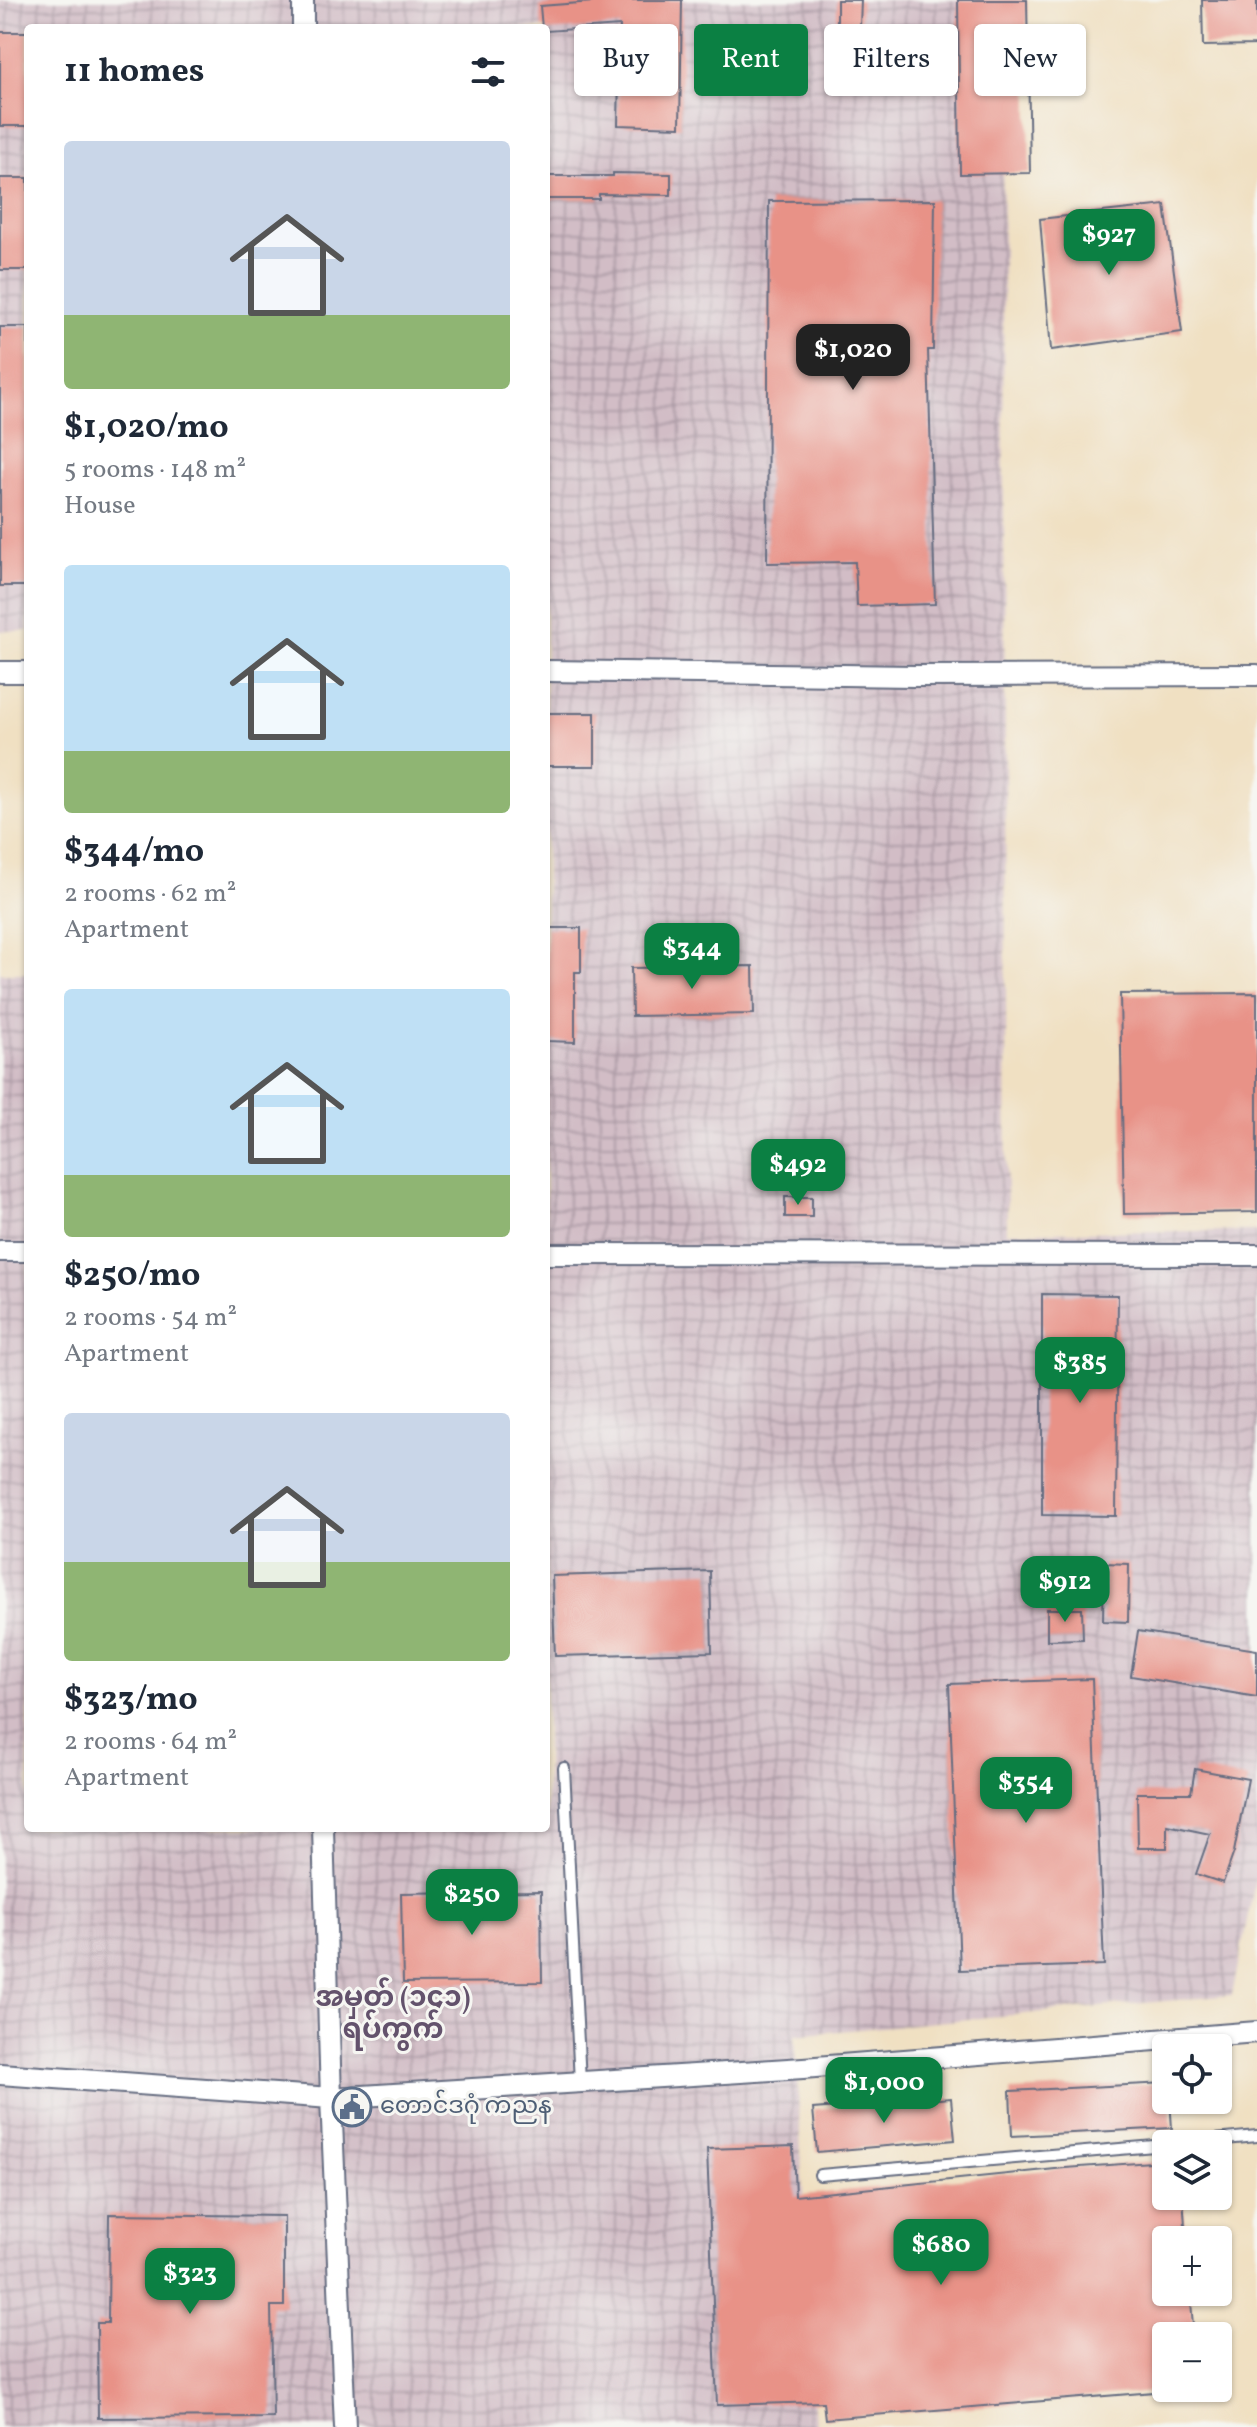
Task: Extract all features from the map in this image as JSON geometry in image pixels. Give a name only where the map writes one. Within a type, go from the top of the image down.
[{"type":"street","points":[[303,0],[303,24]]},
{"type":"street","points":[[550,671],[914,676],[1257,675]]},
{"type":"street","points":[[0,672],[24,672]]},
{"type":"street","points":[[0,1251],[24,1251]]},
{"type":"street","points":[[550,1254],[1257,1255]]},
{"type":"street","points":[[323,1832],[345,2427]]},
{"type":"street","points":[[0,2074],[331,2098],[803,2068],[1257,2032]]},
{"type":"lane","points":[[564,1768],[580,2082]]},
{"type":"lane","points":[[1232,2138],[1257,2136]]},
{"type":"lane","points":[[820,2175],[1152,2146]]},
{"type":"shaded area","points":[[0,0],[1002,0],[1002,24],[974,24],[974,96],[1002,96],[1007,1232],[1257,1231],[1257,1872],[1232,1995],[795,2035],[815,2427],[0,2427],[0,973],[24,973],[24,1832],[550,1832],[550,24],[24,24],[24,631],[0,631]]},
{"type":"building","points":[[620,0],[682,0],[680,127],[618,125],[619,96],[678,96],[678,24],[574,24],[574,29],[550,31],[550,24],[542,24],[540,6]]},
{"type":"building","points":[[837,0],[861,0],[860,24],[837,24]]},
{"type":"building","points":[[958,0],[1027,0],[1027,24],[974,24],[974,96],[1029,96],[1030,173],[960,174]]},
{"type":"building","points":[[1202,0],[1257,0],[1257,45],[1203,46]]},
{"type":"building","points":[[0,32],[24,32],[24,126],[0,126]]},
{"type":"building","points":[[613,173],[671,174],[671,195],[599,194],[599,199],[550,199],[550,176],[613,176]]},
{"type":"building","points":[[0,178],[24,178],[24,270],[0,270]]},
{"type":"building","points":[[935,200],[933,350],[928,350],[935,604],[857,606],[855,562],[767,563],[769,201]]},
{"type":"building","points":[[1165,205],[1182,332],[1051,350],[1040,219]]},
{"type":"building","points":[[0,327],[24,327],[24,586],[0,586]]},
{"type":"building","points":[[550,713],[595,713],[595,766],[550,766]]},
{"type":"building","points":[[550,928],[581,928],[581,972],[575,972],[575,1042],[550,1041]]},
{"type":"building","points":[[753,966],[754,1014],[632,1016],[631,968]]},
{"type":"building","points":[[1257,993],[1257,1212],[1124,1214],[1120,994]]},
{"type":"building","points":[[785,1197],[812,1197],[812,1217],[785,1217]]},
{"type":"building","points":[[1042,1294],[1118,1295],[1116,1516],[1042,1515]]},
{"type":"building","points":[[1104,1563],[1129,1564],[1128,1622],[1103,1621]]},
{"type":"building","points":[[710,1571],[712,1652],[555,1656],[552,1576]]},
{"type":"building","points":[[1047,1609],[1082,1609],[1083,1639],[1047,1640]]},
{"type":"building","points":[[1138,1631],[1257,1650],[1257,1697],[1131,1676]]},
{"type":"building","points":[[1092,1679],[1104,1965],[960,1970],[949,1684]]},
{"type":"building","points":[[1195,1769],[1248,1779],[1234,1852],[1223,1883],[1196,1874],[1210,1834],[1167,1825],[1167,1848],[1138,1848],[1137,1793],[1191,1793]]},
{"type":"building","points":[[541,1891],[542,1982],[403,1983],[401,1893]]},
{"type":"building","points":[[1152,2084],[1152,2114],[1171,2114],[1172,2128],[1012,2136],[1010,2091]]},
{"type":"building","points":[[951,2098],[955,2140],[817,2152],[813,2109]]},
{"type":"building","points":[[793,2146],[795,2196],[1152,2162],[1152,2210],[1184,2210],[1185,2226],[1152,2226],[1152,2306],[1191,2306],[1193,2322],[1152,2322],[1152,2392],[825,2419],[823,2402],[717,2405],[707,2149]]},
{"type":"building","points":[[109,2214],[284,2216],[284,2306],[271,2306],[273,2417],[98,2418],[97,2323],[108,2323]]},
{"type":"place","name":"တောင်ဒဂုံ ကညန","points":[[352,2107]]},
{"type":"district","name":"အမှတ် (၁၄၁) ရပ်ကွက်","points":[[393,2014]]}]
